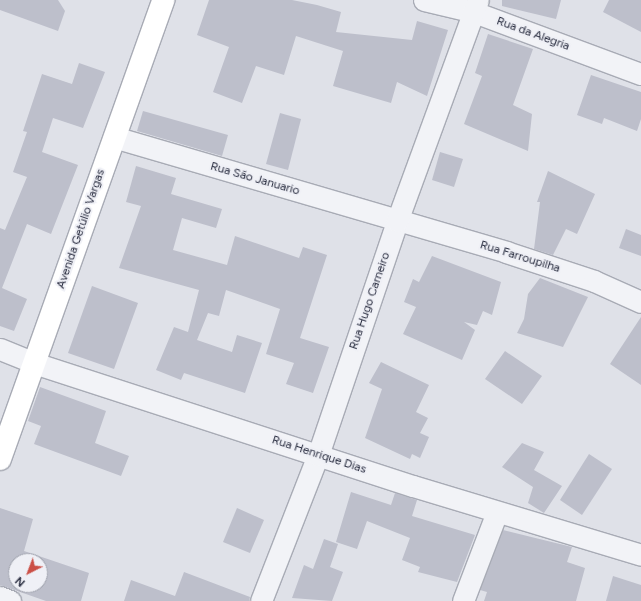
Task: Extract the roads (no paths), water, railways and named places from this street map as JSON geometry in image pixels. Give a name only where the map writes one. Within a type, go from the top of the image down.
[{"type":"street","name":"Avenida Getúlio Vargas","points":[[0,459],[163,0]]},
{"type":"street","name":"Rua da Alegria","points":[[424,0],[476,6],[641,74]]},
{"type":"street","name":"Rua Hugo Carneiro","points":[[261,601],[318,455],[397,221],[476,6]]},
{"type":"street","name":"Rua São Januario","points":[[114,137],[397,221]]},
{"type":"street","name":"Rua Farroupilha","points":[[397,221],[594,280],[641,302]]},
{"type":"street","name":"Rua Henrique Dias","points":[[0,349],[34,363],[318,455],[498,512],[641,555]]},
{"type":"street","points":[[463,601],[498,512]]},
{"type":"street","points":[[0,597],[10,601]]}]
